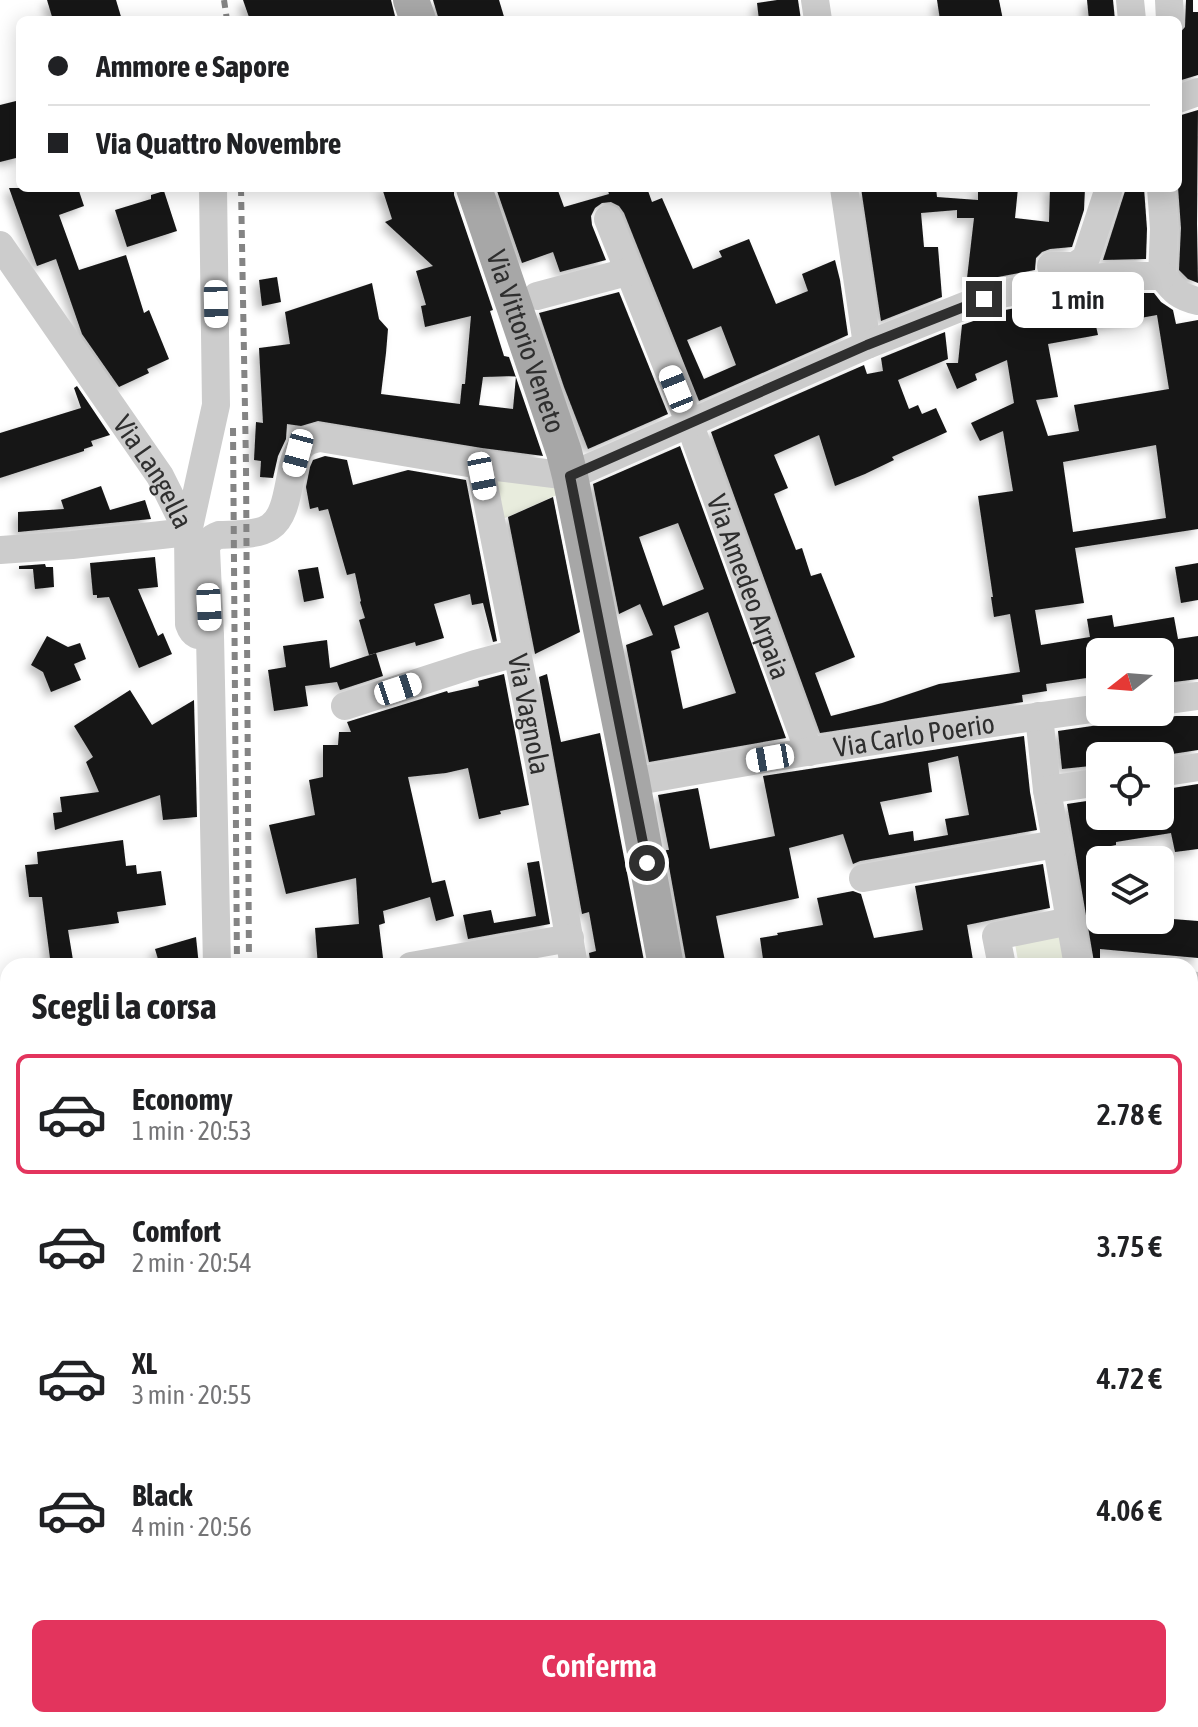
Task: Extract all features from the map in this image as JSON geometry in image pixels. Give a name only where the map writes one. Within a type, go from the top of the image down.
[{"type":"main road","name":"Via Vittorio Veneto","points":[[475,192],[564,452],[564,485],[632,782],[665,958]]},
{"type":"street","name":"Via Langella","points":[[188,532],[216,405],[213,192]]},
{"type":"street","points":[[845,192],[867,345]]},
{"type":"street","points":[[1039,266],[1075,266],[1086,258],[1108,192]]},
{"type":"street","points":[[1161,192],[1162,276],[1175,292],[1198,301]]},
{"type":"street","name":"Via Amedeo Arpaia","points":[[608,219],[689,424],[809,752]]},
{"type":"street","name":"Via Langella","points":[[0,245],[160,476],[188,532]]},
{"type":"street","points":[[537,296],[627,272]]},
{"type":"street","points":[[217,958],[207,544],[213,537],[262,531],[274,524],[282,511],[299,449],[308,441],[325,439],[564,485],[689,424],[867,345],[967,305],[1001,294],[1072,280],[1162,276]]},
{"type":"street","name":"Via Vagnola","points":[[485,471],[572,952]]},
{"type":"street","points":[[0,550],[188,532],[189,624],[194,634],[210,636]]},
{"type":"street","points":[[345,706],[517,653]]},
{"type":"street","points":[[1174,699],[1198,696]]},
{"type":"street","name":"Via Carlo Poerio","points":[[632,782],[1086,710]]},
{"type":"street","points":[[1039,716],[1047,790],[1077,958]]},
{"type":"street","points":[[1174,771],[1198,767]]},
{"type":"street","points":[[1047,790],[1086,784]]},
{"type":"street","points":[[863,878],[1056,844]]},
{"type":"street","points":[[1000,958],[996,936],[1070,921]]},
{"type":"street","points":[[503,958],[572,952]]},
{"type":"shaded area","points":[[492,474],[556,487],[559,494],[496,522]]},
{"type":"shaded area","points":[[1062,934],[1067,958],[1018,958],[1015,944]]},
{"type":"building","points":[[47,0],[116,0],[121,16],[52,16]]},
{"type":"building","points":[[243,0],[391,0],[395,16],[249,16]]},
{"type":"building","points":[[433,0],[499,0],[504,16],[438,16]]},
{"type":"building","points":[[798,0],[800,16],[759,16],[757,3]]},
{"type":"building","points":[[937,0],[999,0],[1002,16],[939,16]]},
{"type":"building","points":[[1087,0],[1113,0],[1115,16],[1089,16]]},
{"type":"building","points":[[1186,0],[1193,0],[1193,12],[1198,12],[1198,75],[1182,80],[1182,30],[1185,27]]},
{"type":"building","points":[[16,101],[16,158],[0,162],[0,105]]},
{"type":"building","points":[[1198,110],[1198,283],[1179,270],[1182,115]]},
{"type":"building","points":[[9,188],[16,188],[16,192],[79,192],[84,206],[59,215],[79,270],[126,255],[144,313],[149,310],[169,359],[147,369],[149,373],[119,387],[82,334],[56,259],[37,266]]},
{"type":"building","points":[[164,192],[177,231],[127,247],[115,210],[151,199],[151,195]]},
{"type":"building","points":[[383,192],[454,192],[493,310],[490,311],[504,356],[509,357],[516,376],[483,377],[479,405],[513,409],[516,377],[543,456],[318,421],[301,426],[287,424],[286,439],[273,478],[260,477],[261,461],[254,460],[256,422],[263,423],[259,348],[290,344],[285,312],[372,283],[379,319],[388,329],[381,394],[460,404],[462,384],[465,384],[471,316],[425,327],[421,306],[426,305],[416,271],[433,266],[385,222],[392,219]]},
{"type":"building","points":[[497,192],[558,192],[564,207],[608,192],[648,192],[652,202],[662,198],[693,269],[722,257],[719,251],[749,239],[776,304],[808,291],[802,274],[835,260],[848,335],[699,401],[619,206],[611,202],[602,203],[591,216],[606,260],[560,272],[553,252],[522,263]],"holes":[[[721,326],[736,365],[704,379],[687,340]]]},
{"type":"building","points":[[862,192],[936,192],[937,197],[978,200],[978,192],[1018,192],[1015,218],[1049,222],[1050,192],[1085,192],[1084,210],[1072,247],[1042,252],[1036,258],[1035,270],[966,287],[974,218],[957,218],[957,210],[921,213],[924,247],[938,247],[942,297],[881,321]]},
{"type":"building","points":[[1125,192],[1144,192],[1146,259],[1103,260]]},
{"type":"building","points":[[277,277],[281,302],[262,306],[259,280]]},
{"type":"building","points":[[619,292],[668,414],[588,449],[539,313]]},
{"type":"building","points":[[1154,293],[1173,310],[1176,324],[1198,320],[1198,529],[1075,548],[1084,603],[1035,610],[1041,645],[1090,637],[1087,619],[1112,615],[1114,627],[1174,617],[1178,639],[1198,636],[1198,679],[1174,682],[1174,638],[1086,638],[1086,678],[1046,684],[1047,691],[1022,695],[1023,702],[820,733],[711,432],[864,365],[867,374],[883,371],[881,358],[945,332],[948,359],[898,380],[909,409],[918,405],[922,414],[936,408],[947,432],[835,486],[819,435],[774,455],[788,488],[774,494],[796,550],[802,548],[811,576],[821,573],[855,657],[815,673],[831,716],[939,684],[1020,672],[1010,614],[994,617],[978,496],[1013,491],[1003,431],[980,441],[971,423],[1014,403],[1007,360],[975,374],[977,380],[957,389],[946,363],[958,363],[962,325],[1005,310],[1078,296],[1078,300],[1085,301],[1087,296]],"holes":[[[1157,315],[1169,389],[1074,405],[1079,431],[1048,436],[1036,400],[1058,397],[1048,344],[1098,335],[1096,326]],[[1156,445],[1166,518],[1073,532],[1063,462]]]},
{"type":"building","points":[[77,386],[110,435],[91,441],[93,446],[84,451],[0,478],[0,433],[81,408],[74,388]]},
{"type":"building","points":[[680,446],[786,738],[649,762],[626,645],[653,635],[640,604],[619,614],[593,484]],"holes":[[[678,523],[704,589],[663,606],[639,537]],[[708,612],[736,693],[683,709],[671,651],[680,648],[674,626]]]},
{"type":"building","points":[[325,456],[347,460],[353,485],[408,470],[466,480],[497,641],[493,642],[483,603],[472,605],[470,594],[434,604],[444,638],[416,646],[415,642],[369,655],[359,620],[365,618],[355,573],[347,575],[328,509],[310,509],[306,487],[310,467],[313,460]]},
{"type":"building","points":[[101,486],[110,510],[145,500],[151,519],[18,532],[18,512],[64,509],[61,500]]},
{"type":"building","points":[[553,497],[580,632],[535,654],[508,517]]},
{"type":"building","points":[[155,557],[158,587],[138,589],[158,636],[163,633],[172,654],[139,668],[109,597],[97,598],[93,595],[90,563]]},
{"type":"building","points":[[1198,563],[1198,600],[1181,603],[1175,567]]},
{"type":"building","points":[[45,564],[46,567],[53,567],[54,587],[35,589],[33,569],[19,569],[19,566]]},
{"type":"building","points":[[318,567],[324,598],[304,602],[298,570]]},
{"type":"building","points":[[47,636],[68,647],[80,643],[86,659],[74,664],[81,680],[51,692],[43,672],[31,665]]},
{"type":"building","points":[[327,640],[330,668],[376,653],[383,676],[340,690],[337,682],[305,686],[308,706],[274,711],[268,670],[286,667],[283,646]]},
{"type":"building","points":[[504,674],[529,805],[479,819],[468,768],[408,777],[432,883],[445,880],[454,916],[436,921],[430,897],[383,911],[385,923],[379,925],[383,958],[317,958],[315,928],[359,924],[356,878],[286,894],[269,825],[315,815],[309,780],[323,777],[323,745],[338,745],[339,732],[351,732],[347,722],[447,691],[479,686],[478,681]]},
{"type":"building","points":[[547,674],[561,742],[600,733],[643,958],[590,958],[589,953],[596,951],[589,912],[582,914],[539,677]]},
{"type":"building","points":[[130,690],[152,725],[194,700],[197,817],[163,820],[160,795],[55,830],[53,813],[62,812],[60,797],[99,792],[86,762],[93,757],[74,726]]},
{"type":"building","points":[[1174,716],[1198,716],[1198,750],[1174,754],[1174,742],[1086,742],[1086,766],[1062,769],[1058,731],[1092,726],[1174,726]]},
{"type":"building","points":[[1024,736],[1037,830],[853,864],[843,834],[789,848],[799,898],[716,916],[724,958],[686,958],[658,795],[698,788],[710,849],[775,836],[763,776]],"holes":[[[958,756],[969,815],[945,819],[948,835],[914,841],[913,831],[889,835],[880,802],[932,792],[928,763]]]},
{"type":"building","points":[[1198,784],[1198,849],[1175,852],[1171,833],[1116,842],[1111,846],[1086,846],[1086,915],[1067,804],[1086,801],[1086,830],[1174,830],[1174,788]]},
{"type":"building","points":[[123,840],[126,866],[136,865],[137,874],[161,871],[166,905],[117,912],[119,923],[68,930],[73,958],[50,958],[42,897],[29,897],[25,865],[38,864],[37,852]]},
{"type":"building","points":[[539,861],[550,924],[468,939],[463,915],[491,910],[494,923],[536,916],[527,863]]},
{"type":"building","points":[[1043,864],[1050,908],[967,925],[973,958],[763,958],[760,938],[823,925],[817,898],[853,891],[861,894],[874,938],[923,930],[915,886]]},
{"type":"building","points":[[1174,919],[1198,921],[1198,958],[1100,949],[1100,958],[1093,958],[1089,934],[1174,934]]},
{"type":"building","points":[[196,937],[198,958],[158,958],[155,949]]},
{"type":"railway","points":[[224,0],[226,16]]},
{"type":"railway","points":[[241,192],[249,958]]},
{"type":"railway","points":[[233,428],[237,958]]},
{"type":"route","points":[[647,863],[570,476],[867,345],[984,299]]}]
